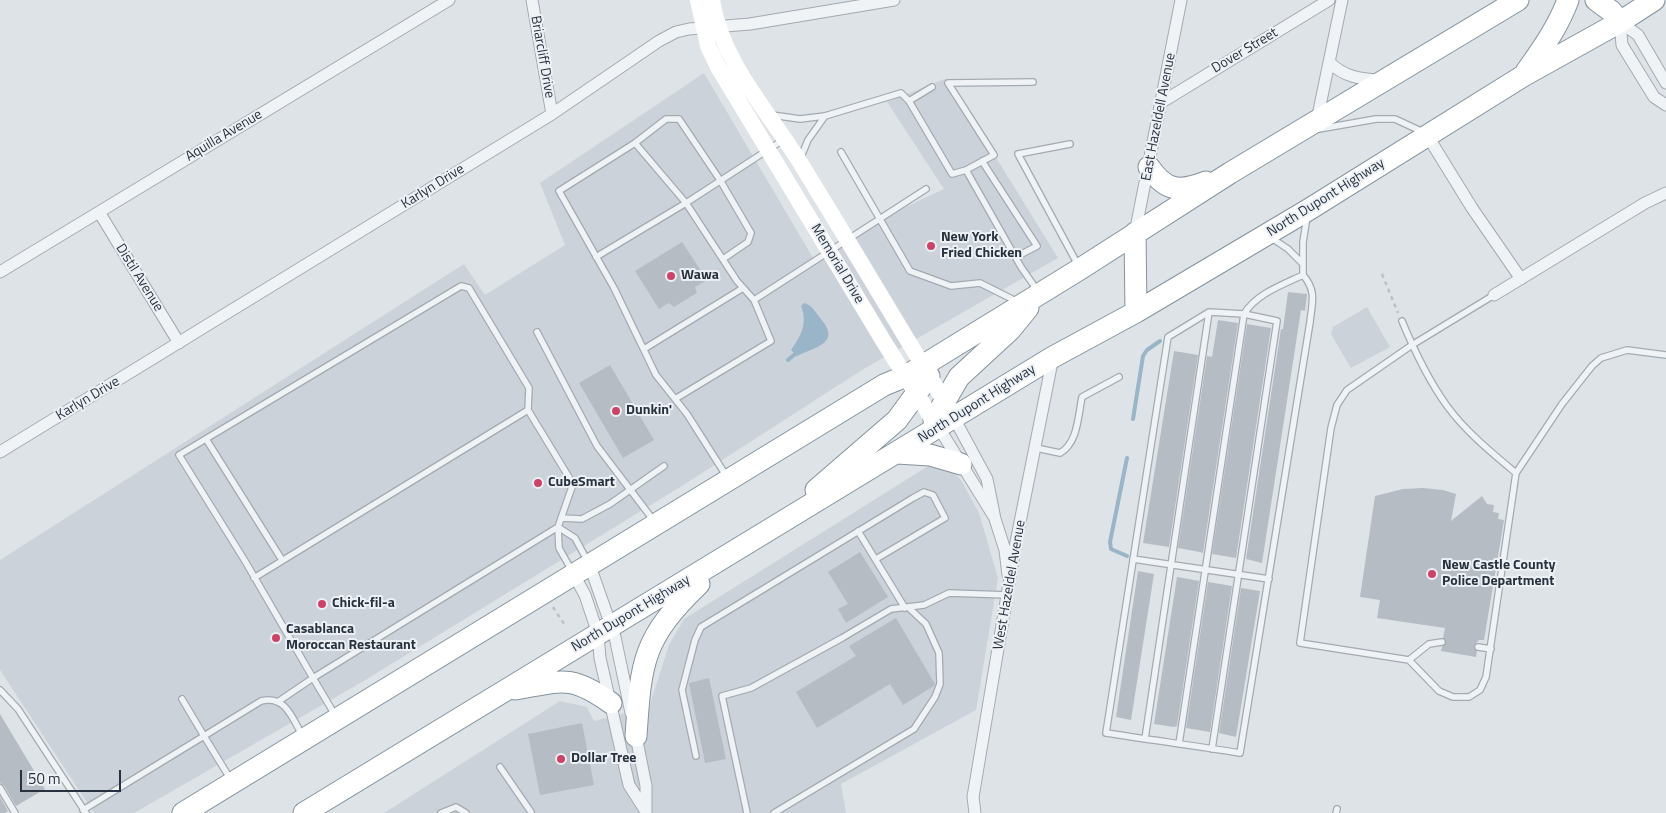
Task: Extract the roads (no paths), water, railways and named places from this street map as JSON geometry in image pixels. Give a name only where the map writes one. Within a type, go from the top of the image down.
[{"type":"highway","points":[[183,813],[884,385],[919,372],[1230,172],[1518,0]]},
{"type":"highway","points":[[1523,76],[1548,41],[1560,20],[1568,0]]},
{"type":"highway","points":[[1596,0],[1611,11],[1620,22]]},
{"type":"highway","points":[[1620,22],[1625,0]]},
{"type":"highway","name":"North Dupont Highway","points":[[304,813],[897,453],[943,417],[1136,312],[1308,210],[1523,76],[1620,22],[1654,0]]},
{"type":"highway","points":[[1149,167],[1155,176],[1170,187],[1186,189],[1230,172]]},
{"type":"highway","points":[[1135,234],[1136,312]]},
{"type":"highway","points":[[943,417],[959,377],[1010,330],[1031,299]]},
{"type":"highway","points":[[768,531],[897,420],[917,394],[919,372]]},
{"type":"highway","points":[[897,453],[930,455],[961,464]]},
{"type":"highway","points":[[636,736],[640,681],[651,642],[670,613],[727,556]]},
{"type":"highway","points":[[504,690],[568,681],[582,684],[612,703]]},
{"type":"street","name":"Aquilla Avenue","points":[[0,272],[449,0]]},
{"type":"street","name":"Briarcliff Drive","points":[[532,0],[552,114]]},
{"type":"street","name":"Memorial Drive","points":[[698,0],[711,28],[785,139],[846,240],[943,417],[961,464],[995,519]]},
{"type":"street","name":"Memorial Drive","points":[[712,0],[708,46],[718,68],[829,250],[919,372]]},
{"type":"street","name":"Karlyn Drive","points":[[0,452],[552,114],[659,41],[676,32],[894,0]]},
{"type":"street","name":"East Hazeldell Avenue","points":[[1135,234],[1181,0]]},
{"type":"street","name":"Dover Street","points":[[1162,102],[1329,0]]},
{"type":"street","points":[[1317,120],[1342,0]]},
{"type":"street","points":[[1620,22],[1638,35],[1666,82]]},
{"type":"street","points":[[1620,22],[1622,45],[1654,98],[1666,105]]},
{"type":"street","points":[[1329,62],[1347,76],[1382,80]]},
{"type":"street","points":[[1427,135],[1472,208],[1521,279]]},
{"type":"street","points":[[1494,295],[1645,203],[1666,193]]},
{"type":"street","name":"Distil Avenue","points":[[99,212],[180,343]]},
{"type":"street","name":"West Hazeldel Avenue","points":[[975,813],[973,797],[1016,542],[1053,357]]},
{"type":"street","name":"Memorial Drive","points":[[917,394],[943,417],[988,479],[995,519],[1005,550],[1009,592]]},
{"type":"street","points":[[582,571],[605,630],[600,658],[612,703],[629,785],[646,811]]},
{"type":"street","points":[[582,571],[585,596],[621,658],[646,786],[646,811]]},
{"type":"lane","points":[[767,114],[800,119],[825,116],[901,93],[909,101],[952,174],[966,170],[994,155],[948,83],[1033,82]]},
{"type":"lane","points":[[909,101],[932,87]]},
{"type":"lane","points":[[799,161],[808,140],[825,116]]},
{"type":"lane","points":[[723,259],[748,242],[751,233],[720,180],[679,119],[666,119],[636,143],[559,191],[614,288],[656,375],[676,399],[729,481]]},
{"type":"lane","points":[[1284,140],[1324,128],[1376,119],[1395,119],[1411,125],[1427,135]]},
{"type":"lane","points":[[596,257],[686,203],[785,139]]},
{"type":"lane","points":[[636,143],[686,203],[743,288],[754,300],[771,341],[676,399]]},
{"type":"lane","points":[[1070,144],[1018,154],[1080,269]]},
{"type":"lane","points":[[841,152],[910,271],[951,286],[980,283],[1031,299]]},
{"type":"lane","points":[[982,161],[1037,246],[1016,257]]},
{"type":"lane","points":[[966,170],[1016,257],[1031,299]]},
{"type":"lane","points":[[754,300],[926,189]]},
{"type":"lane","points":[[1212,748],[1277,321],[1244,314],[1209,312],[1168,337],[1106,733],[1240,753],[1310,322],[1313,294],[1311,284],[1303,275],[1302,263],[1308,210]]},
{"type":"lane","points":[[1266,235],[1288,249],[1302,263]]},
{"type":"lane","points":[[1179,744],[1244,314],[1250,305],[1258,299],[1303,275]]},
{"type":"lane","points":[[338,719],[179,455],[462,286],[469,288],[529,388],[528,410],[573,484],[558,527],[558,548],[582,571]]},
{"type":"lane","points":[[644,349],[743,288]]},
{"type":"lane","points":[[1494,295],[1412,344],[1353,386],[1337,405],[1331,428],[1300,643],[1409,660],[1439,690],[1453,697],[1469,697],[1480,690],[1486,677],[1516,473],[1562,404],[1592,366],[1601,358],[1627,350],[1666,354]]},
{"type":"lane","points":[[1145,739],[1209,312]]},
{"type":"lane","points":[[1402,321],[1412,344],[1447,406],[1491,453],[1516,473]]},
{"type":"lane","points":[[537,332],[597,446],[657,525]]},
{"type":"lane","points":[[1036,448],[1060,453],[1069,448],[1075,431],[1082,397],[1119,377]]},
{"type":"lane","points":[[254,578],[528,410]]},
{"type":"lane","points":[[206,439],[282,560]]},
{"type":"lane","points":[[561,518],[582,519],[630,490],[664,466]]},
{"type":"lane","points":[[696,756],[682,690],[695,640],[701,627],[924,492],[933,494],[945,518],[876,559]]},
{"type":"lane","points":[[558,527],[575,538],[582,571]]},
{"type":"lane","points":[[279,701],[313,678],[558,527]]},
{"type":"lane","points":[[774,813],[914,729],[935,697],[940,684],[939,653],[926,624],[907,608],[858,531]]},
{"type":"lane","points":[[1133,559],[1269,579]]},
{"type":"lane","points":[[747,813],[722,696],[751,688],[891,609],[924,605],[949,594],[1009,592]]},
{"type":"lane","points":[[1409,660],[1429,644],[1442,642]]},
{"type":"lane","points":[[1478,647],[1490,649]]},
{"type":"lane","points":[[0,690],[18,709],[84,812],[261,701],[271,698],[285,705],[304,739]]},
{"type":"lane","points":[[182,699],[232,783]]},
{"type":"lane","points":[[500,767],[531,813]]},
{"type":"lane","points":[[0,788],[15,813]]},
{"type":"lane","points":[[441,813],[456,807],[466,813]]},
{"type":"water","points":[[804,303],[816,312],[826,327],[828,334],[824,343],[797,356],[791,350],[798,340],[804,324],[801,306]]},
{"type":"waterway","points":[[1133,419],[1143,356],[1147,350],[1160,341]]},
{"type":"waterway","points":[[788,360],[795,354]]},
{"type":"waterway","points":[[1127,458],[1110,542],[1111,549],[1127,556]]},
{"type":"place","name":"New York Fried Chicken","points":[[931,246]]},
{"type":"place","name":"Wawa","points":[[671,276]]},
{"type":"place","name":"Dunkin'","points":[[616,411]]},
{"type":"place","name":"CubeSmart","points":[[538,483]]},
{"type":"place","name":"New Castle County Police Department","points":[[1432,574]]},
{"type":"place","name":"Chick-fil-a","points":[[322,604]]},
{"type":"place","name":"Casablanca Moroccan Restaurant","points":[[276,638]]},
{"type":"place","name":"Dollar Tree","points":[[561,759]]}]
